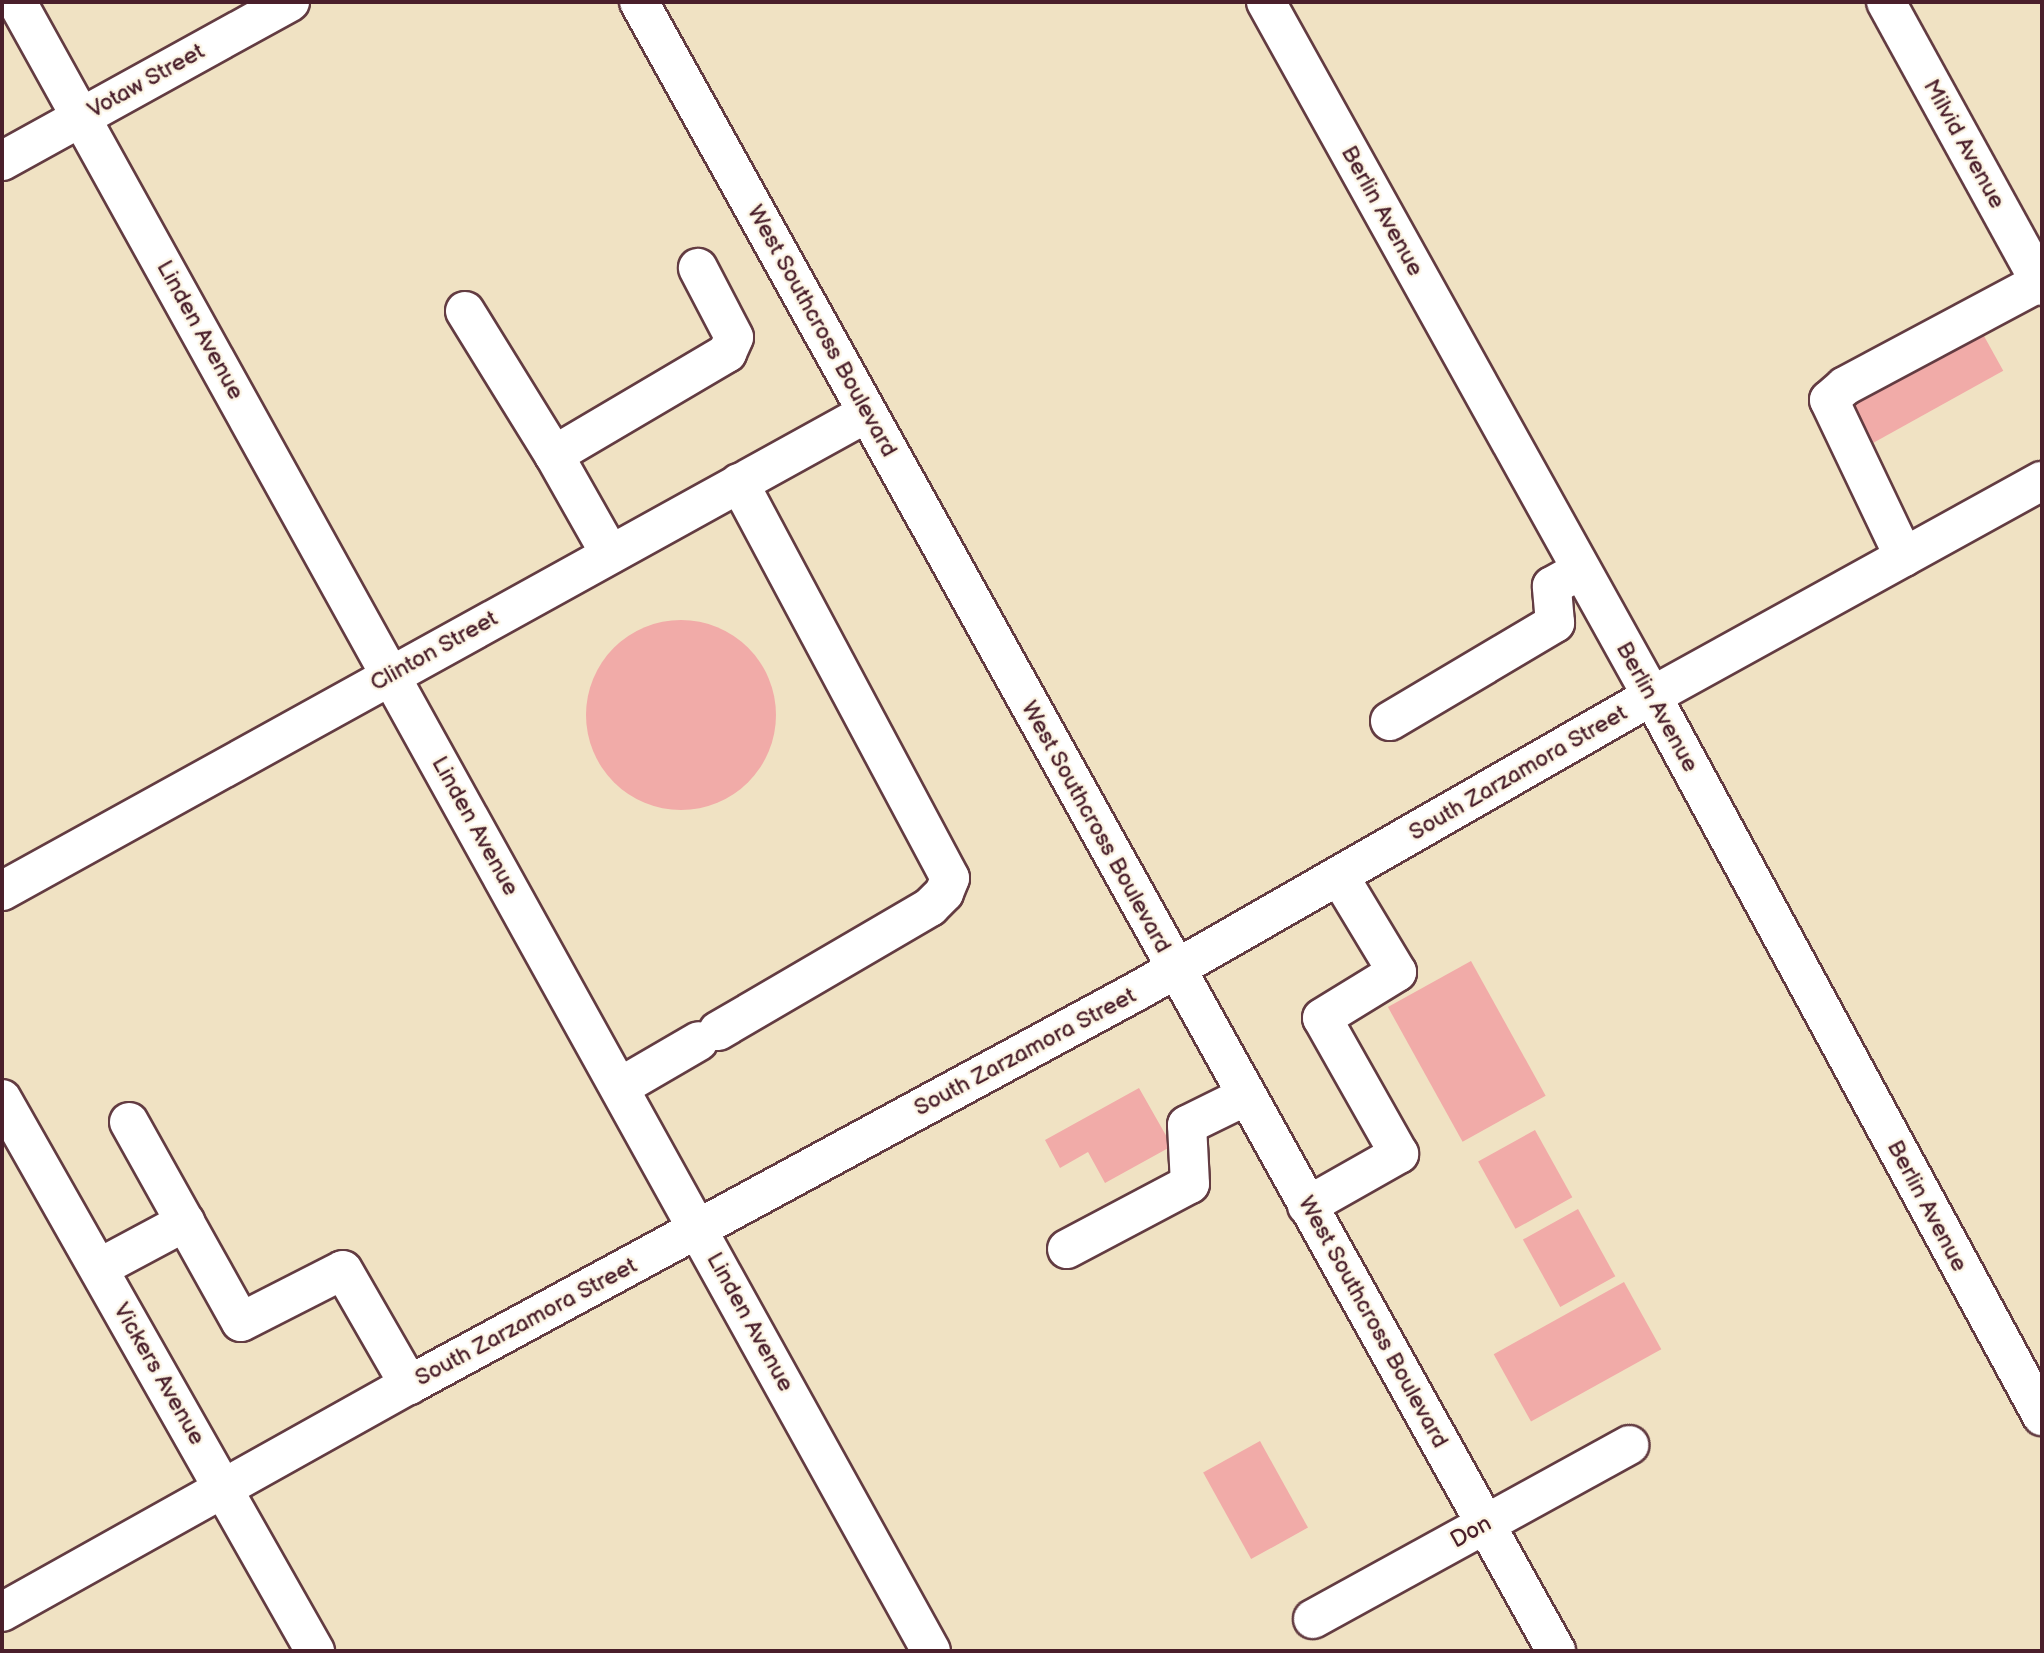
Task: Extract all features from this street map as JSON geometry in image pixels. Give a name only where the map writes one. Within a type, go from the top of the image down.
[{"type":"street","name":"Linden Avenue","points":[[17,2],[931,1651]]},
{"type":"street","name":"Votaw Street","points":[[2,161],[290,2]]},
{"type":"street","name":"West Southcross Boulevard","points":[[639,2],[1556,1651]]},
{"type":"street","name":"Berlin Avenue","points":[[1266,2],[1652,696],[2042,1416]]},
{"type":"street","name":"Milvid Avenue","points":[[1886,2],[2041,284]]},
{"type":"street","points":[[554,455],[727,353],[734,337],[698,268]]},
{"type":"street","points":[[1904,557],[1829,400],[1846,386],[2041,284]]},
{"type":"street","points":[[466,311],[554,455],[610,554]]},
{"type":"street","name":"Clinton Street","points":[[2,891],[867,414]]},
{"type":"street","name":"South Zarzamora Street","points":[[2,1612],[409,1385],[1175,970],[1652,696],[2042,481]]},
{"type":"street","points":[[620,1087],[930,907],[944,893],[950,878],[739,483]]},
{"type":"street","points":[[1390,721],[1555,623],[1552,586],[1581,570]]},
{"type":"street","points":[[1307,1206],[1399,1154],[1322,1018],[1397,972],[1339,876]]},
{"type":"street","points":[[1067,1249],[1190,1184],[1187,1125],[1246,1096]]},
{"type":"street","name":"Vickers Avenue","points":[[2,1099],[315,1651]]},
{"type":"street","points":[[129,1122],[241,1322],[343,1270],[409,1385]]},
{"type":"street","points":[[99,1268],[185,1222]]},
{"type":"street","name":"Don","points":[[1313,1619],[1629,1445]]},
{"type":"building","points":[[1979,327],[2003,371],[1869,445],[1844,402]]},
{"type":"building","points":[[681,620],[700,621],[717,627],[748,648],[769,679],[775,696],[775,734],[769,751],[748,782],[717,803],[700,809],[681,810],[662,809],[645,803],[614,782],[593,751],[587,734],[586,715],[587,696],[593,679],[614,648],[645,627],[662,621]]},
{"type":"building","points":[[1471,961],[1546,1096],[1463,1142],[1388,1007]]},
{"type":"building","points":[[1139,1088],[1172,1146],[1105,1183],[1088,1152],[1060,1168],[1045,1140]]},
{"type":"building","points":[[1535,1130],[1572,1197],[1515,1229],[1478,1162]]},
{"type":"building","points":[[1578,1209],[1615,1276],[1560,1307],[1523,1240]]},
{"type":"building","points":[[1624,1282],[1661,1349],[1531,1422],[1494,1354]]},
{"type":"building","points":[[1260,1441],[1308,1528],[1251,1559],[1203,1473]]}]
